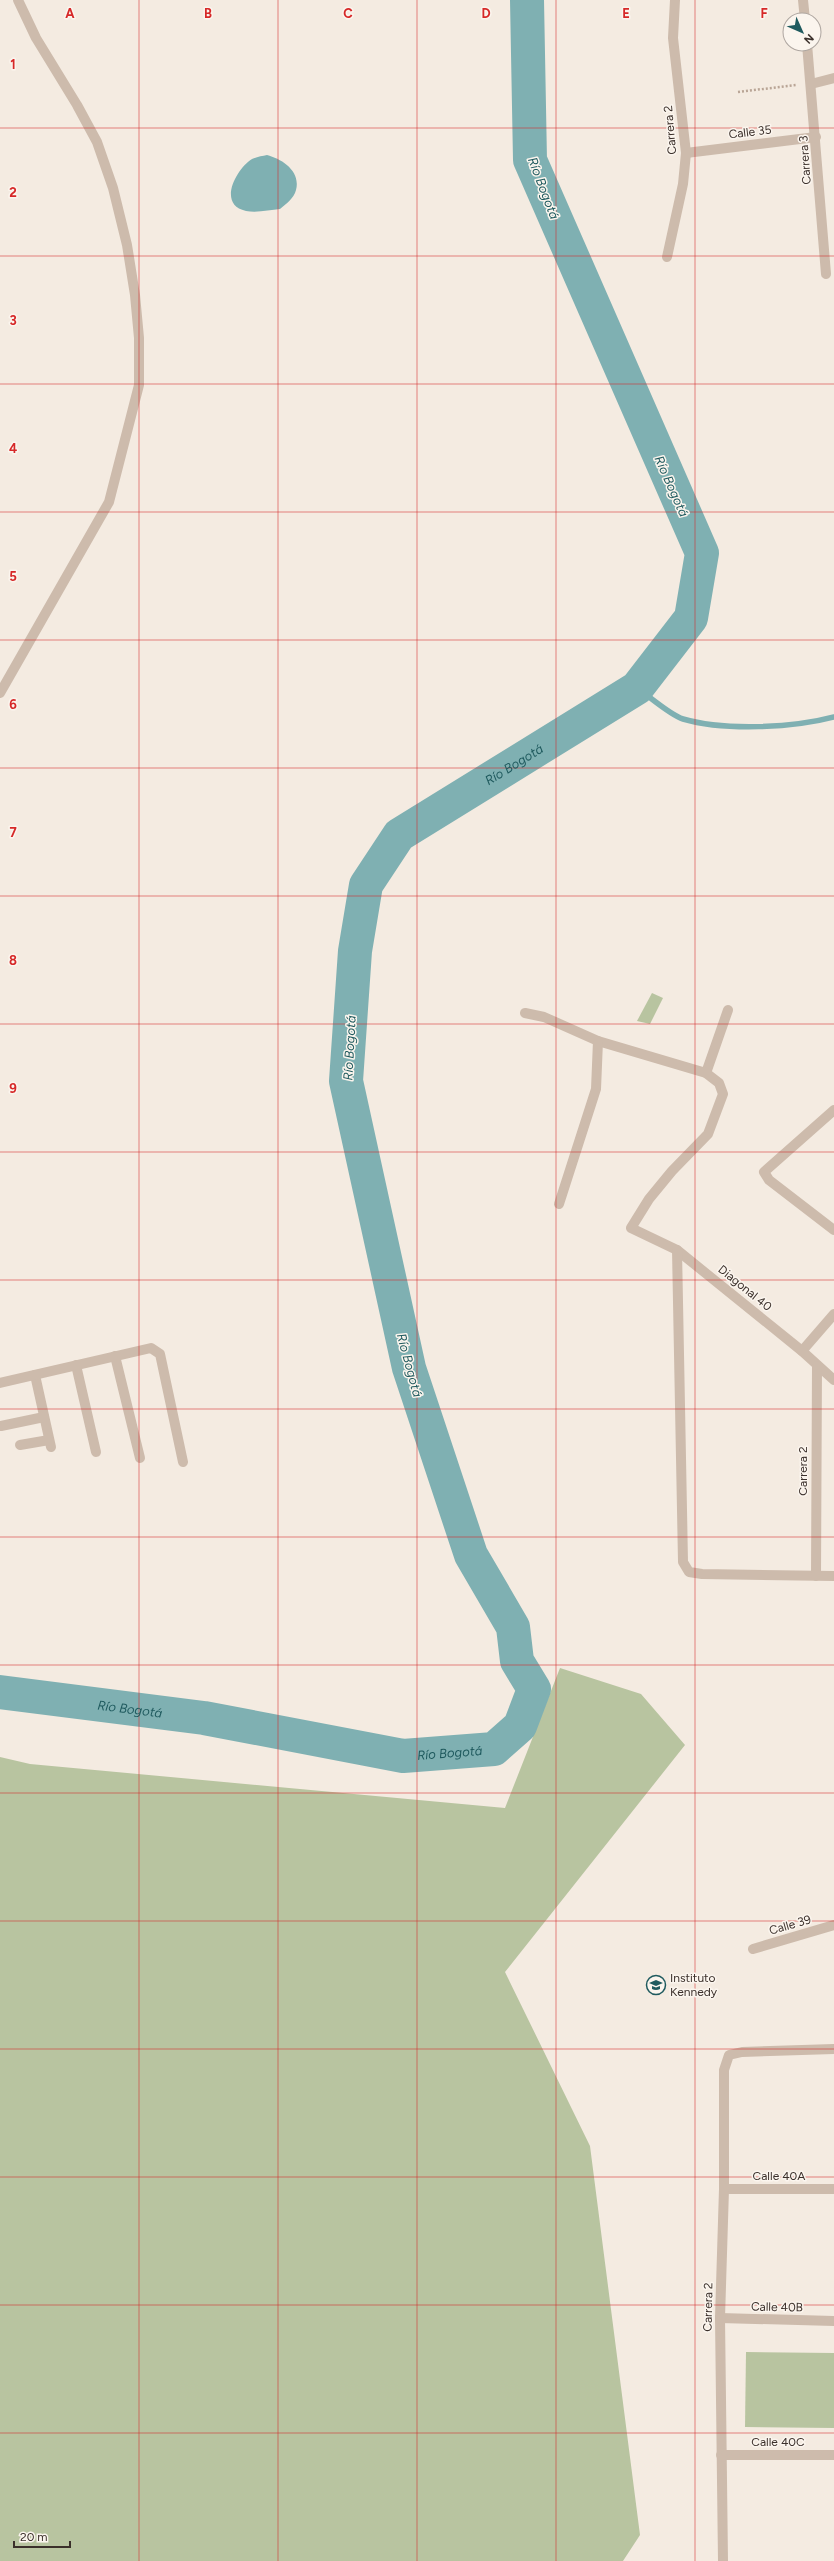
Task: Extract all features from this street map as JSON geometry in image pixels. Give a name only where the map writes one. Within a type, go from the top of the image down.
[{"type":"street","points":[[0,693],[109,502],[139,385],[139,338],[135,295],[127,245],[113,188],[97,142],[77,105],[36,38],[18,0]]},
{"type":"street","name":"Carrera 2","points":[[667,257],[683,184],[686,154],[673,38],[675,0]]},
{"type":"street","points":[[803,0],[804,12]]},
{"type":"street","name":"Carrera 3","points":[[808,52],[816,137],[826,274]]},
{"type":"street","points":[[811,84],[834,78]]},
{"type":"street","name":"Calle 35","points":[[686,154],[816,137]]},
{"type":"street","points":[[525,1013],[544,1017],[598,1041],[706,1073],[728,1010]]},
{"type":"street","points":[[559,1204],[596,1089],[598,1041]]},
{"type":"street","name":"Diagonal 40","points":[[706,1073],[719,1082],[723,1094],[708,1134],[672,1171],[650,1199],[631,1228],[677,1250],[802,1351],[834,1380]]},
{"type":"street","points":[[834,1110],[764,1172],[769,1180],[834,1230]]},
{"type":"street","points":[[677,1250],[684,1562],[689,1572],[702,1574],[834,1576]]},
{"type":"street","points":[[802,1351],[834,1314]]},
{"type":"street","points":[[0,1384],[152,1348],[160,1354],[183,1462]]},
{"type":"street","points":[[116,1356],[140,1458]]},
{"type":"street","points":[[76,1365],[96,1452]]},
{"type":"street","name":"Carrera 2","points":[[816,1576],[817,1366]]},
{"type":"street","points":[[20,1446],[50,1444],[35,1375]]},
{"type":"street","points":[[1,1426],[44,1417]]},
{"type":"street","name":"Calle 39","points":[[753,1949],[834,1925]]},
{"type":"street","name":"Carrera 2","points":[[723,2561],[720,2318],[724,2189],[724,2070],[729,2055],[742,2052],[834,2049]]},
{"type":"street","name":"Calle 40A","points":[[724,2189],[834,2189]]},
{"type":"street","name":"Calle 40B","points":[[720,2318],[834,2321]]},
{"type":"street","name":"Calle 40C","points":[[721,2455],[834,2455]]},
{"type":"path","points":[[738,92],[811,84]]},
{"type":"green space","points":[[652,993],[663,998],[650,1024],[637,1021]]},
{"type":"green space","points":[[560,1668],[641,1694],[685,1745],[505,1972],[590,2146],[640,2535],[623,2561],[0,2561],[0,1757],[30,1764],[505,1808]]},
{"type":"green space","points":[[746,2352],[834,2353],[834,2428],[745,2427]]},
{"type":"water","points":[[267,155],[279,159],[293,172],[297,183],[294,196],[280,209],[250,212],[237,207],[232,202],[231,195],[235,178],[240,170],[252,159]]},
{"type":"waterway","name":"Río Bogotá","points":[[0,1692],[204,1718],[403,1756],[494,1749],[520,1726],[534,1689],[517,1661],[513,1627],[471,1555],[409,1368],[346,1081],[355,951],[366,885],[399,835],[637,688],[691,618],[702,553],[530,160],[527,0]]},
{"type":"waterway","points":[[637,688],[666,710],[678,717],[700,723],[738,727],[758,727],[799,724],[834,717]]},
{"type":"place","name":"Instituto Kennedy","points":[[656,1985]]}]
